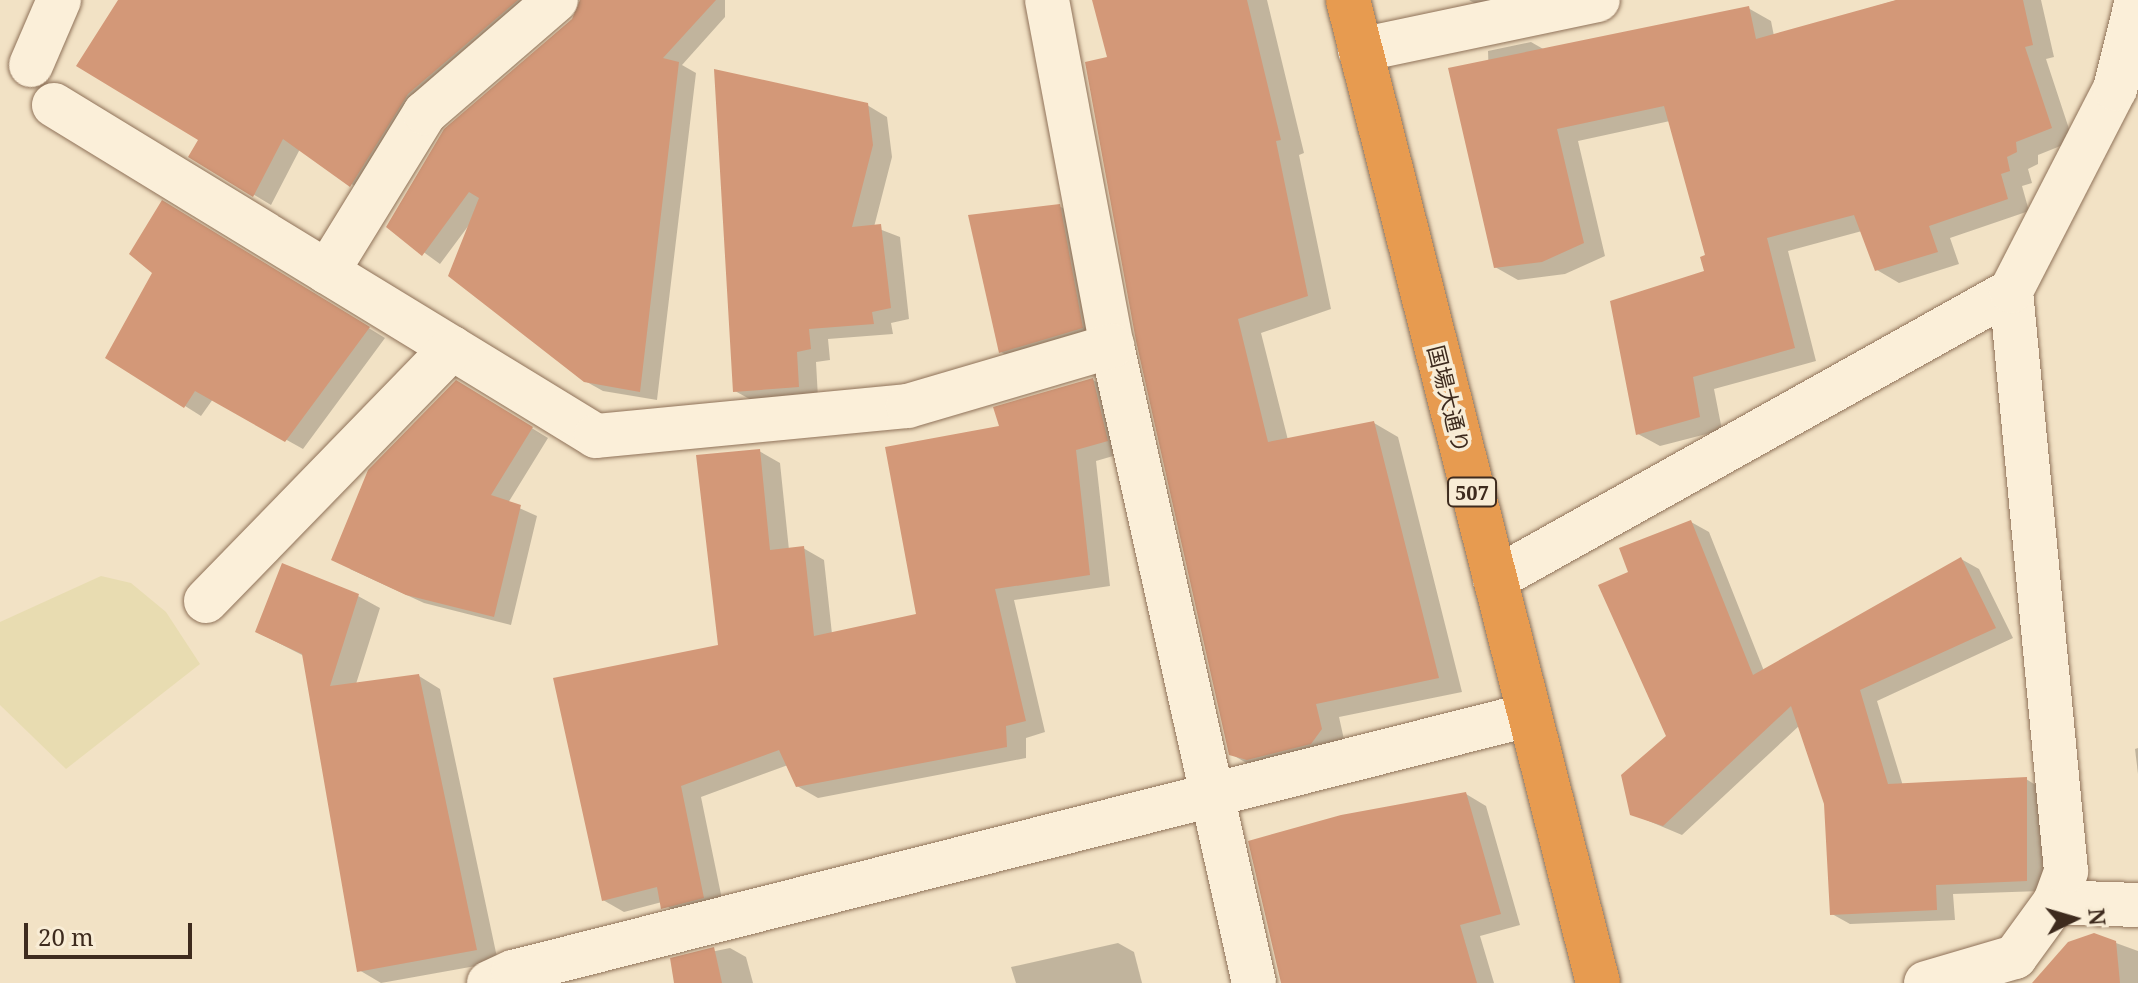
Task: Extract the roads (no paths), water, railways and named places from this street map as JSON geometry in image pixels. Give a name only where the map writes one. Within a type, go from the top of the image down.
[{"type":"highway","name":"国場大通り","points":[[1348,0],[1598,983]]},
{"type":"street","points":[[31,65],[59,0]]},
{"type":"street","points":[[327,272],[425,113],[556,0]]},
{"type":"street","points":[[1047,0],[1112,346],[1210,798],[1254,983]]},
{"type":"street","points":[[1360,50],[1598,0]]},
{"type":"street","points":[[1926,983],[2015,957],[2055,902],[2066,871],[2011,291],[2115,89],[2137,0]]},
{"type":"street","points":[[54,105],[596,436],[908,406],[1112,346]]},
{"type":"street","points":[[1495,579],[2011,291]]},
{"type":"street","points":[[206,601],[452,348]]},
{"type":"street","points":[[489,983],[513,972],[871,880],[1210,798],[1528,715]]},
{"type":"street","points":[[2055,902],[2138,905]]}]
